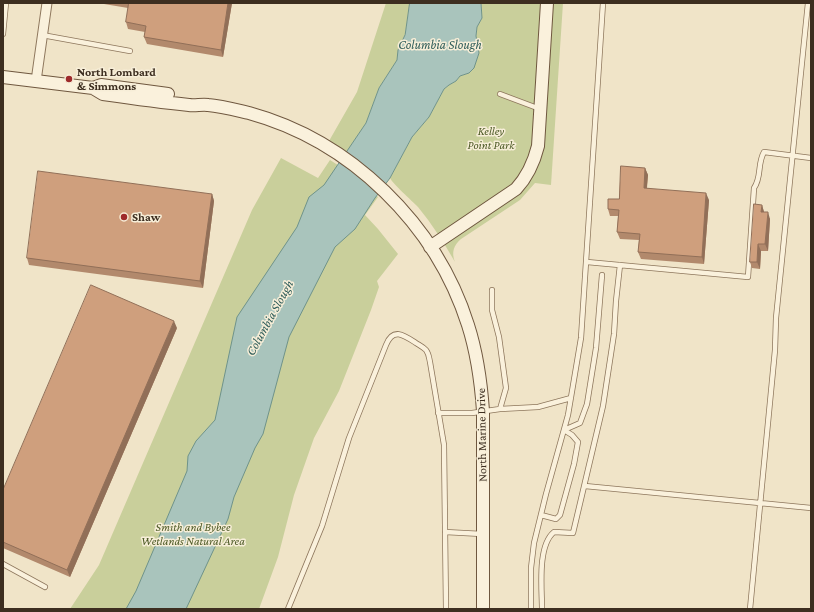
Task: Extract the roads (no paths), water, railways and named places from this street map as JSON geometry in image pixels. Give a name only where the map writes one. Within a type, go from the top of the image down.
[{"type":"main road","points":[[430,246],[511,193],[523,181],[532,166],[538,146],[547,3]]},
{"type":"main road","name":"North Marine Drive","points":[[3,77],[93,88],[100,85],[192,98],[208,105],[236,110],[266,119],[296,131],[328,148],[374,181],[401,209],[430,246],[457,296],[468,326],[478,364],[483,411],[483,609]]},
{"type":"street","points":[[36,81],[46,3]]},
{"type":"lane","points":[[3,34],[6,3]]},
{"type":"lane","points":[[531,609],[532,555],[564,430],[582,338],[604,3]]},
{"type":"lane","points":[[750,609],[792,156],[808,3]]},
{"type":"lane","points":[[42,35],[130,51]]},
{"type":"lane","points":[[500,94],[540,110]]},
{"type":"lane","points":[[587,262],[748,277],[760,158],[764,152],[811,158]]},
{"type":"lane","points":[[542,609],[542,555],[549,535],[554,532],[573,533],[585,486],[603,406],[614,334],[620,265]]},
{"type":"lane","points":[[564,430],[580,424],[587,404],[596,348],[602,274]]},
{"type":"lane","points":[[492,290],[492,310],[499,337],[506,388],[500,409]]},
{"type":"lane","points":[[288,609],[326,516],[340,464],[349,438],[387,342],[393,336],[399,334],[404,335],[426,351],[429,356],[444,445],[446,609]]},
{"type":"lane","points":[[438,413],[472,413],[500,409],[538,407],[571,398]]},
{"type":"lane","points":[[541,516],[556,519],[560,515],[574,464],[578,442],[572,435],[564,430]]},
{"type":"lane","points":[[585,486],[811,508]]},
{"type":"lane","points":[[445,532],[483,534]]},
{"type":"lane","points":[[3,564],[45,587]]},
{"type":"water","name":"Columbia Slough","points":[[410,3],[481,3],[482,18],[477,27],[476,36],[479,53],[474,68],[469,73],[460,76],[456,81],[444,89],[429,117],[412,137],[390,178],[355,229],[335,247],[289,337],[263,434],[255,448],[234,497],[228,519],[186,609],[126,609],[136,591],[187,471],[188,456],[196,441],[215,420],[237,317],[297,227],[309,197],[324,185],[366,123],[379,88],[397,60],[398,50],[405,35]]},
{"type":"place","name":"North Lombard & Simmons","points":[[69,79]]},
{"type":"place","name":"Shaw","points":[[124,217]]},
{"type":"park label","name":"Kelley Point Park","points":[[491,138]]},
{"type":"park label","name":"Smith and Bybee Wetlands Natural Area","points":[[193,534]]}]
